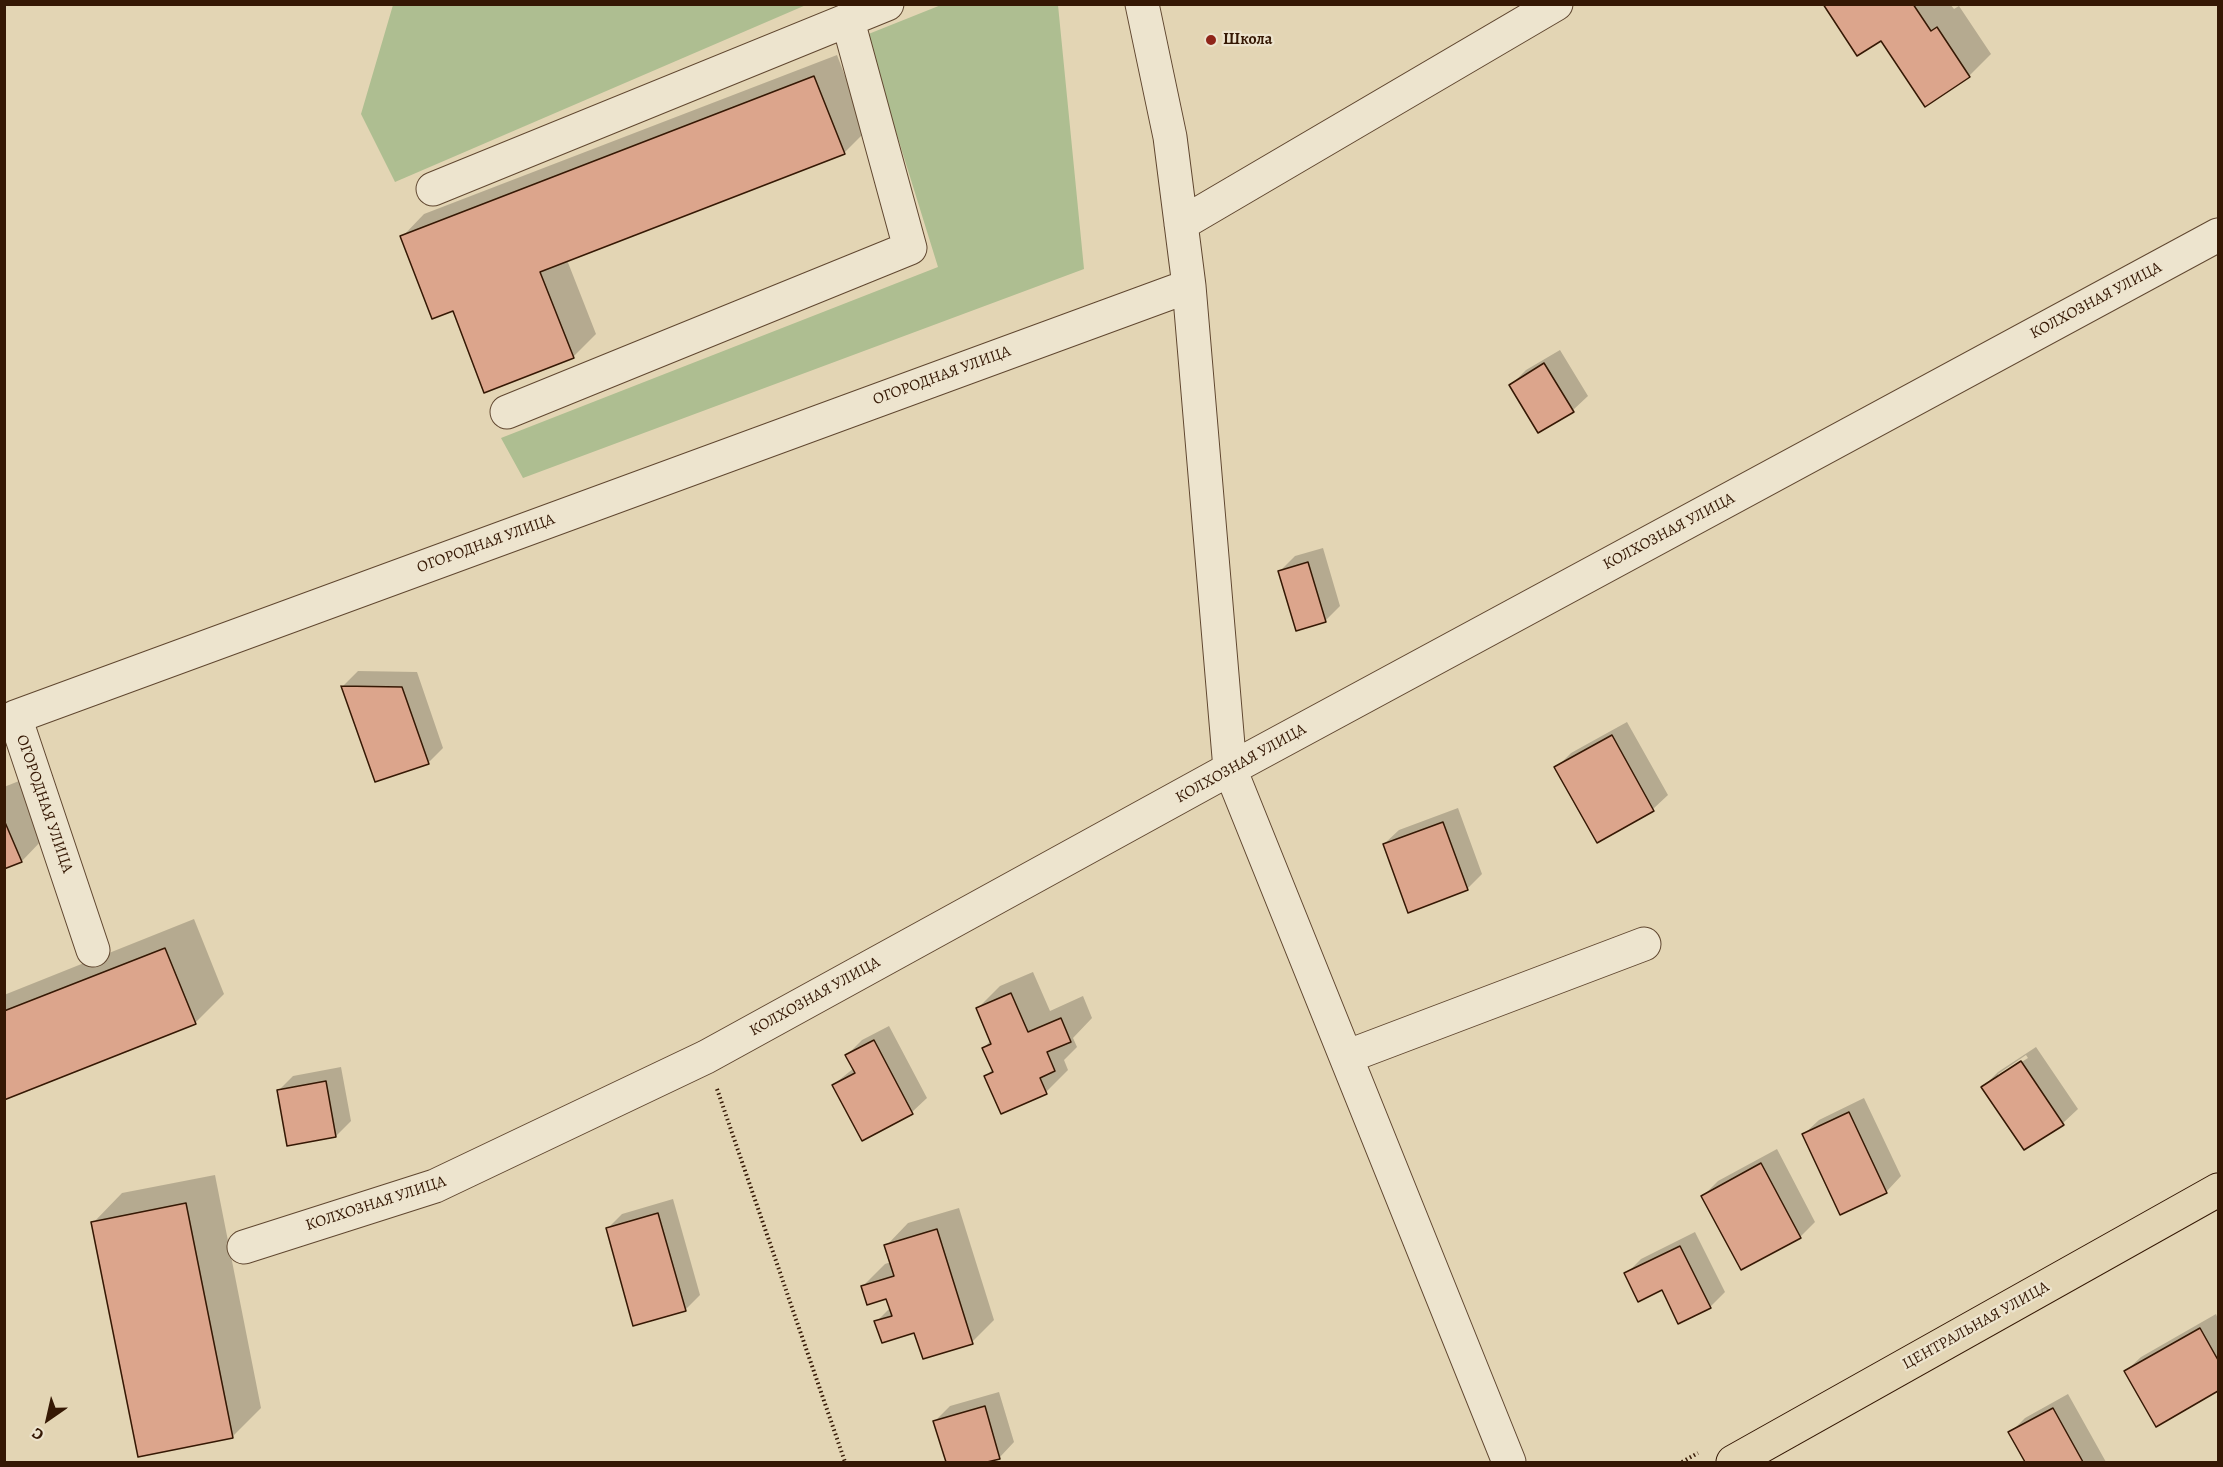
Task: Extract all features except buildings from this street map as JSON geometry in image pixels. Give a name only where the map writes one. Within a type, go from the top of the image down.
[{"type":"main road","name":"ЦЕНТРАЛЬНАЯ УЛИЦА","points":[[1733,1462],[2218,1190]]},
{"type":"street","points":[[433,189],[886,4]]},
{"type":"street","points":[[1142,4],[1170,136],[1189,286],[1230,769],[1509,1462]]},
{"type":"street","points":[[1181,224],[1556,4]]},
{"type":"street","points":[[507,412],[910,248],[848,21]]},
{"type":"street","name":"КОЛХОЗНАЯ УЛИЦА","points":[[244,1247],[435,1186],[706,1057],[1230,769],[2218,235]]},
{"type":"street","name":"ОГОРОДНАЯ УЛИЦА","points":[[93,950],[10,719],[1189,286]]},
{"type":"street","points":[[1346,1057],[1644,944]]},
{"type":"path","points":[[706,1057],[845,1462]]},
{"type":"green space","points":[[393,4],[806,5],[395,182],[361,114]]},
{"type":"green space","points":[[941,5],[1058,5],[1084,269],[523,478],[501,438],[938,267],[866,35]]},
{"type":"place","name":"Школа","points":[[1211,40]]}]
